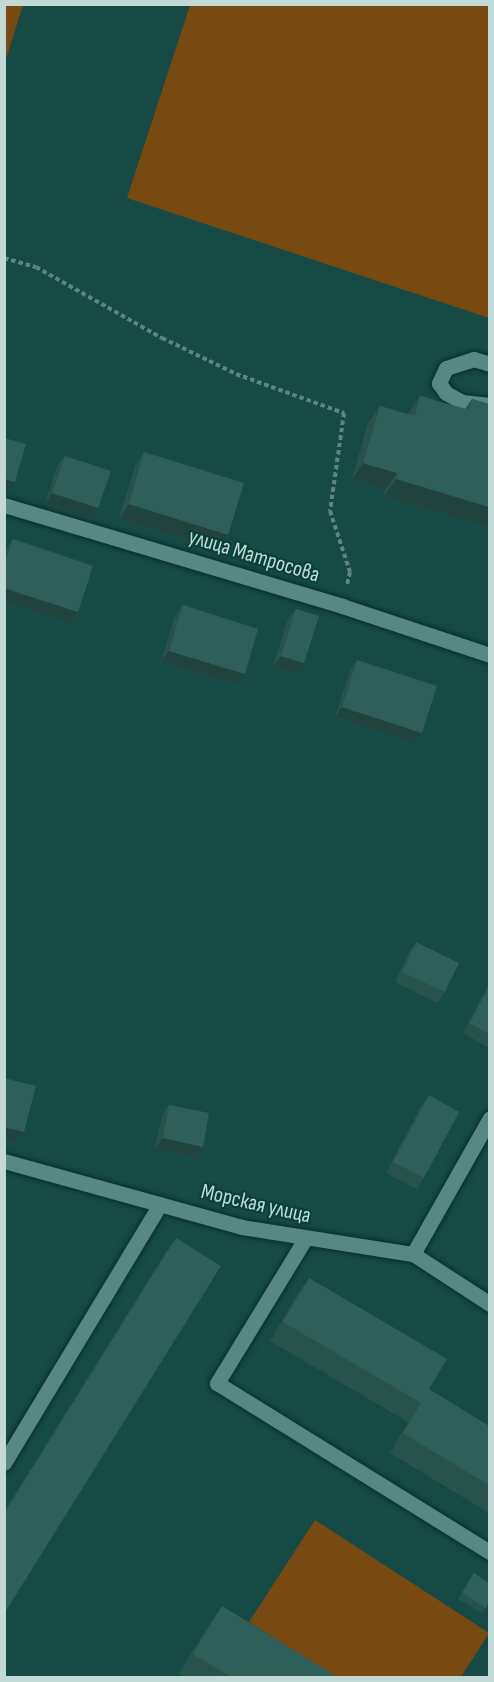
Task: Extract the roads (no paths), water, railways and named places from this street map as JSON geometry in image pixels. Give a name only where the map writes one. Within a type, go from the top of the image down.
[{"type":"street","points":[[489,364],[474,359],[446,368],[439,382],[446,393],[462,402],[489,405]]},
{"type":"street","name":"улица Матросова","points":[[4,505],[342,606],[489,655]]},
{"type":"street","points":[[413,1254],[489,1118]]},
{"type":"street","name":"Морская улица","points":[[4,1161],[160,1204],[305,1239],[413,1254],[489,1304]]},
{"type":"street","points":[[4,1463],[160,1204]]},
{"type":"street","points":[[305,1239],[217,1383],[489,1552]]}]
